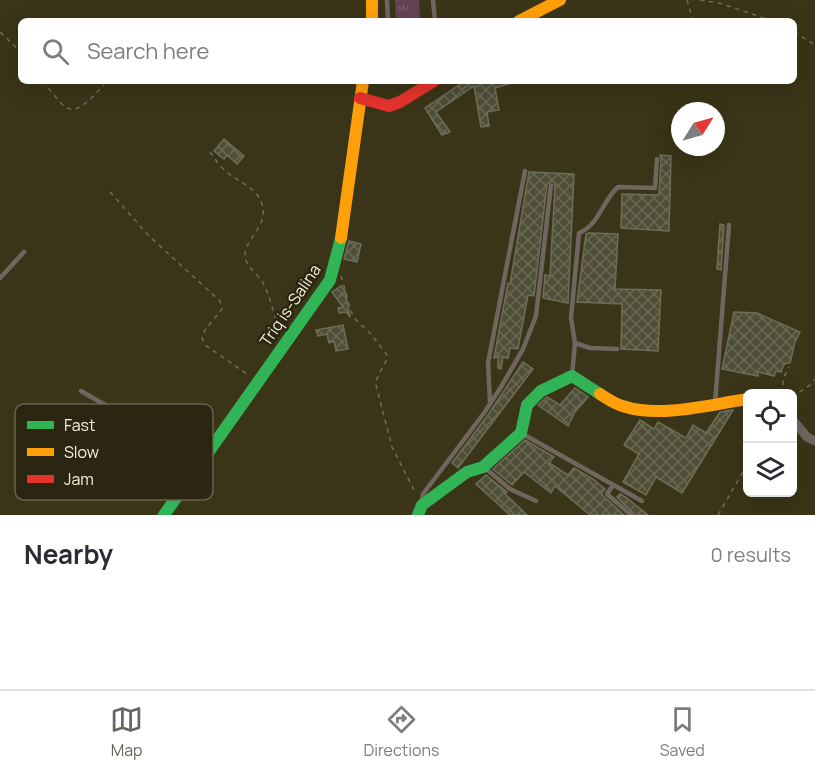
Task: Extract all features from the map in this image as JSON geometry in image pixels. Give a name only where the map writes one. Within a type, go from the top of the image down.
[{"type":"street","points":[[372,0],[372,18]]},
{"type":"street","points":[[527,18],[560,0]]},
{"type":"street","name":"Triq is-Salina","points":[[213,446],[325,289],[334,269],[342,236],[362,84]]},
{"type":"street","points":[[360,98],[389,106],[429,84]]},
{"type":"street","points":[[420,510],[467,472],[483,466],[521,433],[527,405],[541,391],[572,376],[626,407],[649,410],[743,400]]},
{"type":"street","points":[[797,425],[807,437],[815,441]]},
{"type":"street","name":"Triq is-Salina","points":[[164,515],[175,500]]},
{"type":"lane","points":[[387,0],[388,18]]},
{"type":"lane","points":[[434,0],[435,18]]},
{"type":"lane","points":[[572,376],[575,343],[571,318],[579,233],[592,226],[618,187],[655,188],[657,159]]},
{"type":"lane","points":[[490,403],[488,363],[525,171]]},
{"type":"lane","points":[[420,510],[423,494],[490,403],[523,350],[532,330],[536,316],[551,184]]},
{"type":"lane","points":[[715,403],[729,225]]},
{"type":"lane","points":[[0,278],[24,252]]},
{"type":"lane","points":[[575,343],[590,348],[616,349]]},
{"type":"lane","points":[[81,391],[103,404]]},
{"type":"lane","points":[[521,433],[642,501]]},
{"type":"lane","points":[[483,466],[510,489],[536,501]]},
{"type":"lane","points":[[613,485],[607,494],[631,515]]},
{"type":"path","points":[[687,0],[692,18]]},
{"type":"path","points":[[700,0],[723,4],[763,18]]},
{"type":"path","points":[[0,32],[18,49]]},
{"type":"path","points":[[797,34],[815,45]]},
{"type":"path","points":[[45,84],[65,108],[73,110],[82,106],[104,85]]},
{"type":"path","points":[[210,152],[226,172],[251,188],[262,203],[261,226],[249,244],[245,256],[247,264],[264,285],[274,318],[282,331],[290,336]]},
{"type":"path","points":[[110,192],[149,236],[220,302],[222,309],[205,330],[202,338],[205,345],[258,381]]},
{"type":"path","points":[[334,269],[344,280],[352,317],[371,334],[387,355],[376,377],[376,385],[392,447],[420,510]]},
{"type":"path","points":[[783,389],[783,379],[789,367]]},
{"type":"path","points":[[797,394],[815,379]]},
{"type":"path","points":[[718,515],[743,470]]},
{"type":"green space","points":[[395,0],[419,0],[420,18],[396,18]]},
{"type":"building","points":[[461,84],[509,84],[495,88],[499,110],[487,112],[489,126],[481,127],[474,86],[436,112],[450,132],[442,135],[425,108]]},
{"type":"building","points":[[224,139],[244,156],[237,164],[227,155],[224,159],[214,151]]},
{"type":"building","points":[[660,155],[671,156],[669,231],[621,228],[622,194],[659,195]]},
{"type":"building","points":[[529,172],[574,174],[568,303],[543,298],[545,275],[550,276],[555,186],[551,181],[547,184],[534,296],[528,295],[518,349],[510,348],[508,358],[503,357],[501,369],[498,368],[498,357],[494,358],[508,283],[510,284]]},
{"type":"building","points":[[720,224],[724,225],[721,270],[717,269]]},
{"type":"building","points":[[586,234],[618,234],[615,289],[661,290],[658,351],[621,349],[622,304],[577,302]]},
{"type":"building","points":[[349,241],[361,244],[357,262],[344,259]]},
{"type":"building","points":[[341,286],[345,291],[350,317],[347,312],[339,313],[338,308],[343,307],[332,292]]},
{"type":"building","points":[[734,312],[757,313],[800,332],[790,363],[783,366],[781,372],[776,371],[774,376],[758,372],[758,376],[722,369]]},
{"type":"building","points":[[343,325],[348,349],[336,351],[334,341],[329,343],[327,334],[318,336],[316,330]]},
{"type":"building","points":[[523,362],[533,369],[458,468],[452,463],[488,415]]},
{"type":"building","points":[[575,388],[588,397],[575,412],[568,426],[538,405],[547,397],[560,405]]},
{"type":"building","points":[[733,410],[682,493],[656,477],[646,495],[623,482],[639,454],[624,445],[640,420],[654,429],[658,422],[686,438],[693,425],[706,433],[720,412]]},
{"type":"building","points":[[525,440],[554,457],[549,463],[568,475],[574,468],[593,479],[605,489],[601,494],[624,515],[590,515],[555,486],[551,493],[524,472],[512,485],[493,469]]},
{"type":"building","points":[[486,475],[507,492],[505,494],[527,515],[510,515],[476,484]]},
{"type":"building","points":[[620,494],[648,515],[635,515],[617,497]]},
{"type":"traffic: fast","points":[[213,446],[330,280],[341,238]]},
{"type":"traffic: fast","points":[[418,515],[422,505],[467,472],[483,467],[521,433],[527,405],[541,391],[572,376],[600,394]]},
{"type":"traffic: fast","points":[[164,515],[175,500]]},
{"type":"traffic: slow","points":[[372,0],[372,18]]},
{"type":"traffic: slow","points":[[525,18],[560,0]]},
{"type":"traffic: slow","points":[[341,238],[363,84]]},
{"type":"traffic: slow","points":[[600,394],[622,406],[655,411],[687,409],[743,400]]},
{"type":"traffic: jam","points":[[360,98],[389,106],[429,84]]}]
